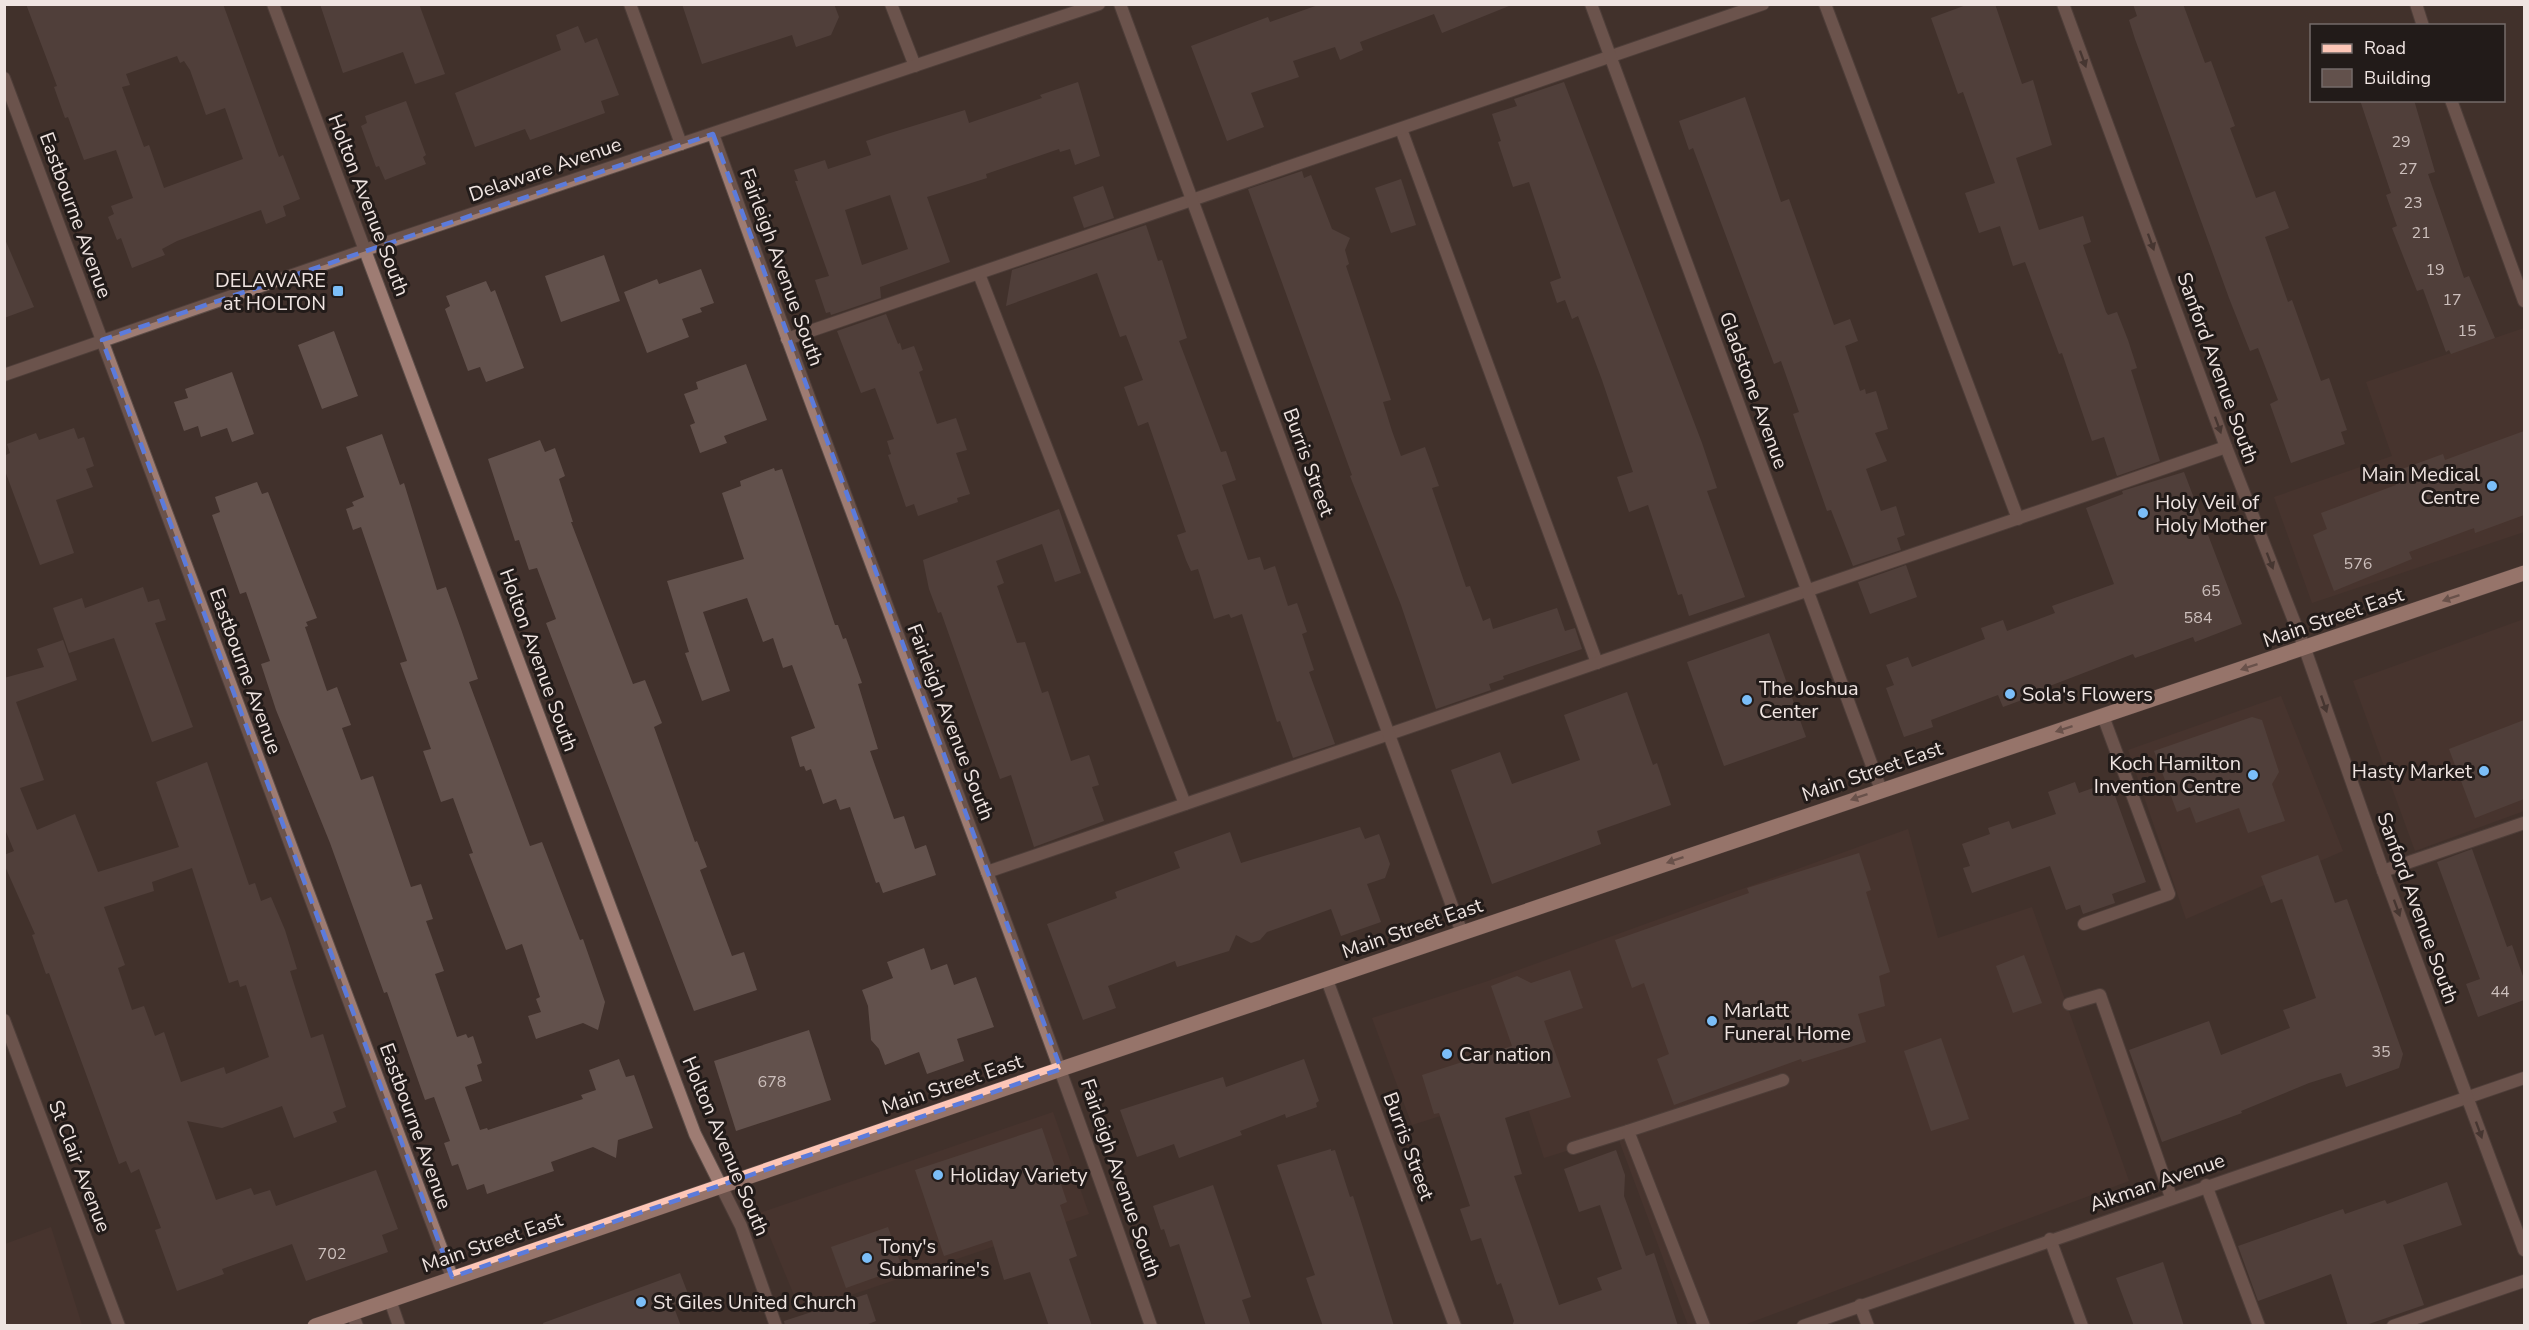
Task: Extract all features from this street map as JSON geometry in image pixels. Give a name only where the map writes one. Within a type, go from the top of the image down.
[{"type":"main road","name":"Main Street East","points":[[315,1326],[355,1319],[390,1300],[452,1277],[2524,573]]},
{"type":"street","name":"Holton Avenue South","points":[[273,4],[695,1134],[741,1226],[776,1326]]},
{"type":"street","points":[[630,4],[681,144]]},
{"type":"street","points":[[891,4],[915,66]]},
{"type":"street","name":"Delaware Avenue","points":[[4,375],[1099,4]]},
{"type":"street","name":"Burris Street","points":[[1120,4],[1462,933]]},
{"type":"street","name":"Gladstone Avenue","points":[[1591,4],[1881,790]]},
{"type":"street","points":[[787,339],[1763,4]]},
{"type":"street","points":[[1826,4],[2018,519]]},
{"type":"street","name":"Sanford Avenue South","points":[[2063,4],[2226,447],[2305,649],[2383,871],[2524,1250]]},
{"type":"street","points":[[2416,4],[2422,24]]},
{"type":"street","name":"Eastbourne Avenue","points":[[4,78],[452,1277]]},
{"type":"street","points":[[2452,102],[2524,301]]},
{"type":"street","points":[[1401,129],[1597,663]]},
{"type":"street","name":"Fairleigh Avenue South","points":[[713,134],[787,339],[1061,1069],[1151,1326]]},
{"type":"street","points":[[979,274],[1185,804]]},
{"type":"street","points":[[987,872],[2226,447]]},
{"type":"street","points":[[2084,924],[2169,894],[2103,716]]},
{"type":"street","points":[[2383,871],[2524,823]]},
{"type":"street","name":"Burris Street","points":[[1327,980],[1455,1326]]},
{"type":"street","points":[[2069,1004],[2100,994],[2171,1197]]},
{"type":"street","name":"St Clair Avenue","points":[[4,1020],[119,1326]]},
{"type":"street","name":"Aikman Avenue","points":[[1803,1326],[2171,1197],[2524,1078]]},
{"type":"street","points":[[1573,1148],[1783,1080]]},
{"type":"street","points":[[1628,1131],[1704,1326]]},
{"type":"street","points":[[2206,1185],[2259,1326]]},
{"type":"street","points":[[2050,1239],[2082,1326]]},
{"type":"street","points":[[2393,1326],[2524,1281]]},
{"type":"street","points":[[390,1300],[399,1326]]},
{"type":"street","points":[[1860,1305],[1868,1326]]},
{"type":"highlighted area","points":[[713,134],[1061,1069],[452,1277],[102,340]]},
{"type":"shaded area","points":[[2524,328],[2524,532],[2312,603],[2274,497],[2392,456],[2366,382]]},
{"type":"shaded area","points":[[2524,619],[2524,811],[2415,851],[2353,681]]},
{"type":"shaded area","points":[[2281,696],[2343,851],[2186,919],[2128,750]]},
{"type":"shaded area","points":[[1908,829],[1938,938],[2032,907],[2129,1181],[1744,1325],[1688,1325],[1617,1135],[1544,1158],[1522,1090],[1412,1125],[1372,1018],[1485,982]]},
{"type":"shaded area","points":[[1053,1112],[1089,1214],[801,1312],[760,1213]]},
{"type":"shaded area","points":[[51,1227],[82,1325],[5,1325],[5,1244]]},
{"type":"building","points":[[26,4],[223,4],[279,157],[283,155],[300,199],[283,206],[286,216],[266,224],[261,210],[177,241],[162,249],[165,255],[132,268],[121,238],[117,240],[108,217],[114,214],[111,206],[133,198],[116,150],[84,160],[68,117],[65,118],[54,87],[57,86]],"holes":[[[177,56],[180,63],[184,61],[190,70],[206,115],[225,108],[243,159],[164,188],[149,145],[144,147],[122,87],[130,85],[126,74]]]},
{"type":"building","points":[[320,4],[419,4],[445,74],[415,84],[403,52],[343,73]]},
{"type":"building","points":[[682,4],[834,4],[839,17],[831,35],[796,47],[792,35],[702,64]]},
{"type":"building","points":[[1321,4],[1509,4],[1509,6],[1442,33],[1434,14],[1360,42],[1363,50],[1340,60],[1335,47],[1293,61],[1299,77],[1251,93],[1264,127],[1227,141],[1191,46],[1268,17],[1270,22]]},
{"type":"building","points":[[1969,4],[1995,4],[2022,84],[2033,80],[2052,145],[2016,158],[2039,230],[2083,216],[2091,242],[2083,245],[2106,312],[2108,315],[2117,312],[2128,340],[2137,368],[2131,370],[2160,461],[2117,476],[2104,437],[2092,441],[2062,353],[2059,354],[2025,262],[2013,266],[2000,226],[1979,233],[1965,193],[1995,183],[1963,92],[1958,94],[1931,18]]},
{"type":"building","points":[[2133,4],[2183,4],[2205,63],[2211,61],[2235,126],[2230,128],[2256,198],[2275,191],[2289,228],[2265,237],[2288,302],[2292,300],[2321,381],[2329,378],[2347,430],[2341,432],[2345,444],[2291,463],[2270,404],[2278,400],[2258,348],[2250,351],[2229,298],[2135,39],[2129,20],[2137,16]]},
{"type":"building","points":[[578,26],[585,43],[597,38],[619,95],[601,101],[605,113],[530,140],[525,129],[475,147],[455,93],[561,50],[556,35]]},
{"type":"building","points":[[1078,82],[1100,156],[1075,165],[1070,149],[1060,152],[1059,149],[986,174],[987,178],[927,197],[950,262],[880,287],[881,298],[831,315],[830,312],[826,313],[815,280],[829,276],[795,181],[798,181],[794,170],[825,160],[828,169],[871,155],[866,141],[965,110],[969,123],[1042,98],[1040,95]],"holes":[[[890,195],[908,249],[862,265],[845,210]]]},
{"type":"building","points":[[1564,82],[1702,443],[1717,488],[1707,491],[1745,597],[1689,616],[1682,594],[1678,595],[1648,505],[1629,512],[1617,477],[1633,472],[1602,380],[1578,316],[1572,319],[1565,300],[1557,303],[1550,282],[1561,278],[1529,182],[1513,187],[1498,142],[1501,141],[1492,114],[1517,106],[1514,99]]},
{"type":"building","points":[[1745,97],[1781,202],[1789,199],[1834,325],[1850,319],[1858,341],[1845,346],[1860,391],[1865,389],[1866,394],[1876,391],[1888,429],[1875,433],[1887,461],[1866,469],[1881,511],[1896,506],[1905,535],[1897,538],[1901,550],[1853,566],[1831,510],[1827,511],[1793,414],[1799,412],[1781,361],[1774,364],[1693,148],[1689,150],[1679,121]]},
{"type":"building","points":[[406,101],[426,155],[423,157],[426,164],[385,180],[379,166],[376,167],[361,126],[367,123],[365,116]]},
{"type":"building","points":[[2361,102],[2415,102],[2435,172],[2428,174],[2464,278],[2469,276],[2495,338],[2451,354],[2449,350],[2446,352],[2423,289],[2417,291],[2392,228],[2397,226],[2386,195],[2391,193]]},
{"type":"building","points":[[1302,171],[1304,178],[1311,175],[1332,229],[1350,238],[1345,250],[1349,264],[1346,266],[1391,400],[1383,402],[1392,431],[1401,456],[1425,447],[1439,486],[1432,488],[1466,587],[1470,586],[1483,621],[1490,618],[1493,629],[1557,608],[1565,631],[1575,628],[1582,649],[1503,676],[1504,679],[1489,684],[1491,690],[1436,709],[1401,605],[1350,476],[1352,475],[1248,189]]},
{"type":"building","points":[[1401,179],[1416,225],[1391,233],[1375,188]]},
{"type":"building","points":[[1103,186],[1114,218],[1084,228],[1073,197]]},
{"type":"building","points":[[1146,225],[1158,261],[1162,260],[1187,338],[1179,341],[1221,452],[1226,451],[1236,480],[1222,485],[1248,560],[1260,557],[1264,570],[1275,566],[1288,606],[1297,603],[1307,632],[1302,634],[1314,670],[1309,672],[1335,744],[1293,758],[1280,721],[1277,722],[1242,614],[1231,618],[1229,614],[1214,619],[1198,569],[1191,571],[1186,560],[1177,535],[1186,532],[1148,422],[1138,426],[1124,387],[1143,380],[1126,335],[1120,337],[1097,273],[1006,306],[1012,270]]},
{"type":"building","points":[[4,237],[34,307],[4,318]]},
{"type":"building","points":[[604,255],[620,301],[561,322],[545,276]]},
{"type":"building","points":[[701,269],[714,303],[700,308],[702,312],[682,319],[689,337],[647,353],[624,292],[657,279],[659,284]]},
{"type":"building","points":[[486,281],[491,292],[495,290],[524,368],[486,382],[480,367],[468,371],[445,309],[450,306],[446,296]]},
{"type":"building","points":[[886,314],[902,350],[914,346],[923,370],[919,372],[937,424],[956,418],[967,450],[956,453],[970,494],[957,498],[958,502],[918,516],[914,504],[906,507],[888,455],[891,454],[887,441],[894,439],[875,388],[861,393],[837,331]]},
{"type":"building","points":[[334,331],[358,396],[322,409],[298,345]]},
{"type":"building","points":[[746,364],[767,420],[724,436],[727,443],[700,453],[690,425],[695,423],[684,394],[698,389],[696,382]]},
{"type":"building","points":[[232,372],[254,434],[232,442],[227,428],[201,437],[198,426],[184,431],[174,402],[188,398],[185,389]]},
{"type":"building","points":[[74,428],[78,439],[84,437],[94,466],[86,469],[93,487],[56,500],[74,553],[40,565],[4,468],[4,456],[10,453],[7,444],[36,433],[39,440]]},
{"type":"building","points":[[2524,431],[2524,515],[2475,533],[2474,528],[2409,552],[2412,559],[2334,591],[2313,535],[2327,529],[2321,513],[2396,485],[2391,473],[2443,454],[2445,460]]},
{"type":"building","points":[[382,434],[400,485],[404,483],[437,590],[446,587],[478,679],[469,682],[530,846],[542,842],[580,940],[583,939],[605,1002],[598,1030],[583,1023],[536,1039],[528,1016],[541,1012],[536,999],[540,997],[522,944],[506,950],[469,854],[473,853],[453,798],[441,802],[423,751],[431,749],[400,663],[407,661],[361,527],[353,530],[346,509],[354,506],[352,502],[364,497],[346,447]]},
{"type":"building","points":[[540,440],[545,452],[555,448],[565,476],[559,479],[573,522],[571,522],[633,684],[645,680],[662,723],[654,727],[695,842],[697,841],[707,867],[700,870],[732,956],[744,952],[757,990],[694,1011],[546,623],[556,619],[537,568],[529,570],[519,540],[515,541],[488,459]]},
{"type":"building","points":[[774,468],[775,471],[782,469],[835,625],[838,625],[843,639],[846,638],[862,683],[858,684],[878,749],[870,751],[894,819],[904,816],[915,849],[926,845],[936,875],[883,893],[879,882],[876,883],[850,807],[840,810],[836,799],[823,804],[811,769],[806,771],[804,766],[800,767],[791,737],[815,728],[792,665],[783,668],[773,638],[763,642],[747,598],[703,612],[730,691],[702,701],[685,653],[689,652],[667,581],[744,559],[722,493],[741,486],[740,481]]},
{"type":"building","points":[[2184,472],[2242,624],[2195,642],[2193,637],[2135,658],[2133,654],[2034,692],[2035,695],[2003,707],[1998,695],[1931,720],[1933,727],[1904,737],[1886,688],[1894,685],[1886,665],[1908,657],[1912,667],[1985,639],[1981,628],[2003,620],[2007,631],[2055,613],[2052,606],[2114,584],[2086,508],[2123,494],[2122,491]]},
{"type":"building","points":[[257,482],[262,494],[268,492],[317,618],[306,622],[308,626],[305,627],[327,691],[337,687],[351,725],[342,728],[361,780],[373,776],[411,887],[421,884],[433,919],[426,921],[444,971],[435,974],[457,1037],[466,1034],[468,1038],[473,1036],[482,1063],[477,1065],[482,1081],[465,1087],[480,1130],[487,1128],[488,1130],[583,1099],[581,1095],[596,1090],[589,1070],[619,1059],[626,1077],[634,1075],[653,1128],[618,1140],[616,1158],[593,1147],[551,1162],[554,1171],[487,1194],[484,1184],[467,1190],[458,1164],[452,1166],[444,1143],[450,1141],[434,1097],[425,1100],[387,992],[384,993],[330,843],[276,710],[261,664],[270,661],[246,592],[240,594],[212,515],[220,512],[215,497]]},
{"type":"building","points":[[1059,509],[1081,573],[1055,582],[1042,544],[996,561],[1004,583],[997,586],[1017,643],[1025,642],[1042,693],[1048,691],[1071,761],[1089,755],[1099,785],[1092,787],[1104,821],[1034,847],[1011,775],[1000,779],[941,612],[938,613],[929,589],[923,560]]},
{"type":"building","points":[[1906,565],[1917,597],[1870,614],[1858,582]]},
{"type":"building","points":[[143,587],[148,602],[159,599],[166,620],[155,623],[193,727],[152,742],[114,638],[69,653],[53,608],[82,598],[85,608]]},
{"type":"building","name":"The Joshua Center","points":[[1769,633],[1806,737],[1724,766],[1687,662]]},
{"type":"building","points":[[63,640],[77,680],[16,702],[44,780],[20,788],[37,830],[75,814],[98,872],[179,847],[156,782],[207,762],[249,885],[255,883],[261,901],[271,897],[285,930],[297,969],[290,971],[311,1038],[323,1034],[346,1107],[333,1112],[337,1122],[294,1138],[282,1106],[222,1128],[187,1121],[216,1200],[251,1188],[254,1195],[270,1190],[276,1206],[376,1170],[398,1229],[382,1235],[388,1252],[306,1281],[292,1244],[222,1269],[224,1274],[177,1291],[155,1230],[161,1228],[139,1169],[131,1173],[126,1161],[119,1164],[49,973],[46,974],[32,935],[35,934],[4,864],[4,855],[14,851],[4,827],[4,678],[44,667],[37,649]],"holes":[[[192,868],[229,983],[238,980],[240,987],[246,985],[269,1057],[226,1074],[224,1067],[181,1082],[164,1032],[155,1036],[144,1006],[132,1010],[118,968],[125,965],[104,907],[154,891],[152,882]]]},
{"type":"building","points":[[1627,692],[1653,765],[1657,763],[1671,805],[1597,831],[1601,844],[1492,884],[1451,770],[1500,752],[1512,784],[1580,760],[1564,715]]},
{"type":"building","points":[[2252,717],[2262,720],[2279,772],[2272,784],[2285,821],[2248,833],[2239,808],[2196,823],[2190,807],[2177,812],[2154,751]]},
{"type":"building","points":[[2524,720],[2524,799],[2475,818],[2449,749]]},
{"type":"building","points":[[2075,782],[2079,793],[2110,782],[2146,882],[2112,894],[2115,903],[2083,914],[2080,905],[2066,910],[2050,866],[1972,893],[1963,868],[1970,866],[1962,844],[1990,834],[1988,828],[2009,821],[2012,829],[2056,814],[2048,792]]},
{"type":"building","points":[[1360,827],[1365,839],[1379,834],[1390,864],[1385,878],[1367,884],[1381,922],[1341,936],[1331,909],[1267,932],[1260,940],[1251,943],[1236,935],[1229,951],[1177,967],[1175,961],[1108,986],[1116,1008],[1083,1020],[1047,924],[1117,898],[1115,892],[1180,868],[1174,852],[1230,832],[1241,863]]},
{"type":"building","points":[[2472,849],[2507,947],[2512,945],[2524,979],[2524,1000],[2478,1017],[2466,984],[2480,979],[2437,862]]},
{"type":"building","points":[[1859,853],[1871,890],[1866,892],[1890,972],[1879,976],[1885,1006],[1858,1014],[1866,1042],[1802,1062],[1801,1059],[1674,1105],[1657,1059],[1669,1054],[1644,983],[1632,988],[1615,940],[1749,893],[1747,888]]},
{"type":"building","points":[[2318,855],[2335,903],[2347,899],[2403,1054],[2399,1068],[2346,1087],[2341,1073],[2309,1083],[2241,1111],[2242,1113],[2162,1142],[2129,1050],[2209,1021],[2221,1055],[2290,1028],[2283,1010],[2316,998],[2282,899],[2271,903],[2261,876]]},
{"type":"building","points":[[924,948],[931,970],[947,964],[954,985],[976,977],[994,1027],[957,1039],[964,1061],[927,1074],[919,1052],[885,1065],[879,1049],[871,1040],[868,1006],[862,990],[893,978],[887,962]]},
{"type":"building","points":[[2024,955],[2042,1003],[2013,1013],[1996,966]]},
{"type":"building","points":[[1570,970],[1583,1008],[1544,1021],[1571,1097],[1505,1118],[1522,1174],[1514,1176],[1559,1305],[1602,1290],[1597,1278],[1622,1269],[1600,1205],[1579,1212],[1564,1169],[1616,1150],[1625,1175],[1624,1196],[1646,1256],[1654,1253],[1678,1326],[1512,1326],[1514,1321],[1501,1283],[1497,1285],[1481,1238],[1471,1241],[1460,1209],[1470,1206],[1439,1113],[1434,1114],[1422,1075],[1512,1046],[1491,986],[1517,976],[1531,983]]},
{"type":"building","points":[[809,1030],[831,1100],[736,1131],[714,1061]]},
{"type":"building","points":[[1941,1038],[1969,1119],[1931,1131],[1904,1051]]},
{"type":"building","points":[[1304,1059],[1319,1101],[1316,1103],[1317,1107],[1286,1118],[1285,1114],[1240,1131],[1242,1135],[1179,1158],[1174,1144],[1137,1157],[1120,1110],[1223,1077],[1226,1087]]},
{"type":"building","points":[[1042,1128],[1067,1202],[1060,1205],[1077,1256],[1069,1259],[1092,1326],[1049,1326],[1030,1272],[1004,1280],[992,1240],[944,1256],[915,1170]]},
{"type":"building","points":[[1331,1149],[1331,1151],[1335,1150],[1350,1197],[1353,1196],[1394,1326],[1323,1326],[1316,1307],[1306,1278],[1315,1275],[1277,1165]]},
{"type":"building","points":[[2447,1182],[2462,1225],[2403,1245],[2424,1305],[2363,1326],[2348,1326],[2331,1274],[2258,1301],[2238,1246],[2343,1209],[2345,1214],[2385,1200],[2387,1204]]},
{"type":"building","points":[[1213,1185],[1251,1297],[1242,1300],[1251,1326],[1206,1326],[1179,1244],[1170,1247],[1164,1229],[1161,1230],[1153,1206]]},
{"type":"building","name":"Tony's Submarine's","points":[[888,1227],[902,1268],[846,1288],[831,1247]]},
{"type":"building","points":[[2163,1262],[2184,1326],[2134,1326],[2116,1278]]},
{"type":"building","name":"St Giles United Church","points":[[680,1273],[690,1299],[673,1305],[681,1326],[544,1326],[543,1323]]},
{"type":"building","points":[[867,1294],[876,1321],[863,1326],[785,1326],[784,1321]]},
{"type":"place","name":"DELAWARE at HOLTON","points":[[338,291]]},
{"type":"place","name":"Main Medical Centre","points":[[2492,486]]},
{"type":"place","name":"Holy Veil of Holy Mother","points":[[2143,513]]},
{"type":"place","name":"Sola's Flowers","points":[[2010,694]]},
{"type":"place","name":"The Joshua Center","points":[[1747,700]]},
{"type":"place","name":"Hasty Market","points":[[2484,771]]},
{"type":"place","name":"Koch Hamilton Invention Centre","points":[[2253,775]]},
{"type":"place","name":"Marlatt Funeral Home","points":[[1712,1021]]},
{"type":"place","name":"Car nation","points":[[1447,1054]]},
{"type":"place","name":"Holiday Variety","points":[[938,1175]]},
{"type":"place","name":"Tony's Submarine's","points":[[867,1258]]},
{"type":"place","name":"St Giles United Church","points":[[641,1302]]}]
